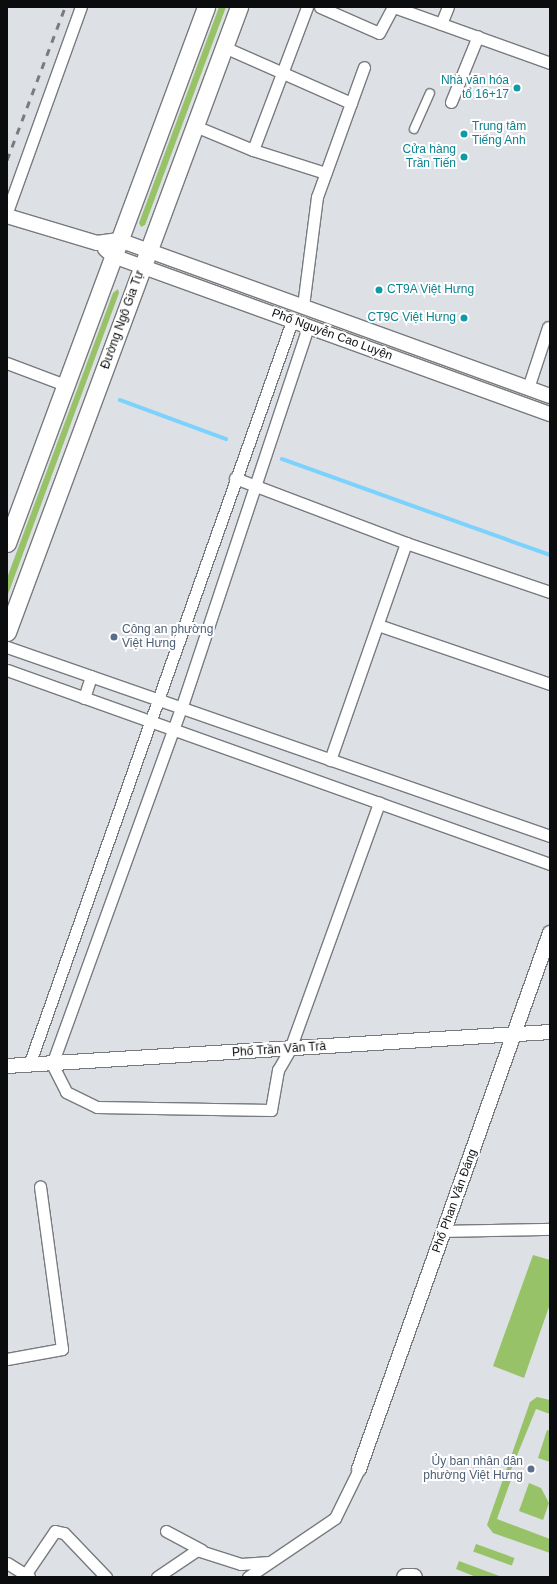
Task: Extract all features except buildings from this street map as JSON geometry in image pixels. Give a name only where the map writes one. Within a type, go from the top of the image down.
[{"type":"main road","points":[[7,543],[206,7]]},
{"type":"main road","name":"Đường Ngô Gia Tự","points":[[7,632],[239,7]]},
{"type":"main road","points":[[405,1577],[413,1577]]},
{"type":"street","points":[[7,212],[81,7]]},
{"type":"street","points":[[252,150],[284,72],[307,7]]},
{"type":"street","points":[[320,7],[380,33],[393,7],[478,36],[550,63]]},
{"type":"street","points":[[441,24],[448,7]]},
{"type":"street","points":[[451,102],[478,36]]},
{"type":"street","points":[[224,47],[284,72],[351,103]]},
{"type":"street","points":[[303,306],[314,212],[325,173],[364,67]]},
{"type":"street","points":[[414,129],[430,93]]},
{"type":"street","points":[[195,126],[252,150],[325,173]]},
{"type":"street","points":[[7,216],[97,243],[119,240]]},
{"type":"street","name":"Phố Nguyễn Cao Luyện","points":[[119,240],[550,396]]},
{"type":"street","name":"Phố Nguyễn Cao Luyện","points":[[97,243],[113,256],[142,267],[550,414]]},
{"type":"street","points":[[29,1065],[149,721],[292,321]]},
{"type":"street","points":[[308,326],[253,485],[181,708],[52,1064],[66,1092],[97,1107],[271,1110],[278,1070],[290,1050],[379,803]]},
{"type":"street","points":[[528,388],[548,327]]},
{"type":"street","points":[[7,363],[65,385]]},
{"type":"street","points":[[235,478],[406,543],[550,592]]},
{"type":"street","points":[[330,760],[406,543]]},
{"type":"street","points":[[378,625],[550,684]]},
{"type":"street","points":[[7,647],[550,836]]},
{"type":"street","points":[[7,670],[550,864]]},
{"type":"street","points":[[84,698],[90,676]]},
{"type":"street","name":"Phố Phan Văn Đáng","points":[[359,1469],[550,933]]},
{"type":"street","name":"Phố Trần Văn Trà","points":[[7,1066],[290,1050],[550,1032]]},
{"type":"street","points":[[7,1359],[62,1349],[40,1186]]},
{"type":"street","points":[[444,1231],[550,1229]]},
{"type":"street","points":[[248,1577],[335,1518],[359,1469]]},
{"type":"street","points":[[7,1563],[27,1576],[55,1531],[64,1533],[106,1577]]},
{"type":"street","points":[[166,1531],[201,1550],[241,1564],[270,1562]]},
{"type":"street","points":[[157,1577],[192,1552],[201,1550]]},
{"type":"green space","points":[[219,7],[226,7],[145,225],[141,227],[139,223]]},
{"type":"green space","points":[[118,289],[119,293],[7,597],[7,578],[113,293]]},
{"type":"green space","points":[[533,1255],[550,1260],[550,1304],[524,1378],[493,1366]]},
{"type":"green space","points":[[537,1397],[550,1400],[550,1414],[536,1409],[509,1475],[512,1477],[497,1519],[550,1539],[550,1553],[493,1533],[487,1525],[530,1402]]},
{"type":"green space","points":[[547,1430],[550,1431],[550,1462],[538,1458]]},
{"type":"green space","points":[[529,1483],[541,1488],[549,1503],[543,1520],[519,1511]]},
{"type":"green space","points":[[476,1544],[515,1558],[512,1566],[473,1552]]},
{"type":"green space","points":[[459,1561],[502,1577],[476,1577],[456,1569]]},
{"type":"waterway","points":[[120,400],[226,439]]},
{"type":"waterway","points":[[282,459],[550,555]]},
{"type":"railway","points":[[7,160],[65,7]]},
{"type":"place","name":"Nhà văn hóa tổ 16+17","points":[[517,88]]},
{"type":"place","name":"Trung tâm Tiếng Anh","points":[[464,134]]},
{"type":"place","name":"Cửa hàng Trần Tiến","points":[[464,157]]},
{"type":"place","name":"CT9A Việt Hưng","points":[[379,290]]},
{"type":"place","name":"CT9C Việt Hưng","points":[[464,318]]},
{"type":"place","name":"Công an phường Việt Hưng","points":[[114,637]]},
{"type":"place","name":"Ủy ban nhân dân phường Việt Hưng","points":[[531,1469]]}]
